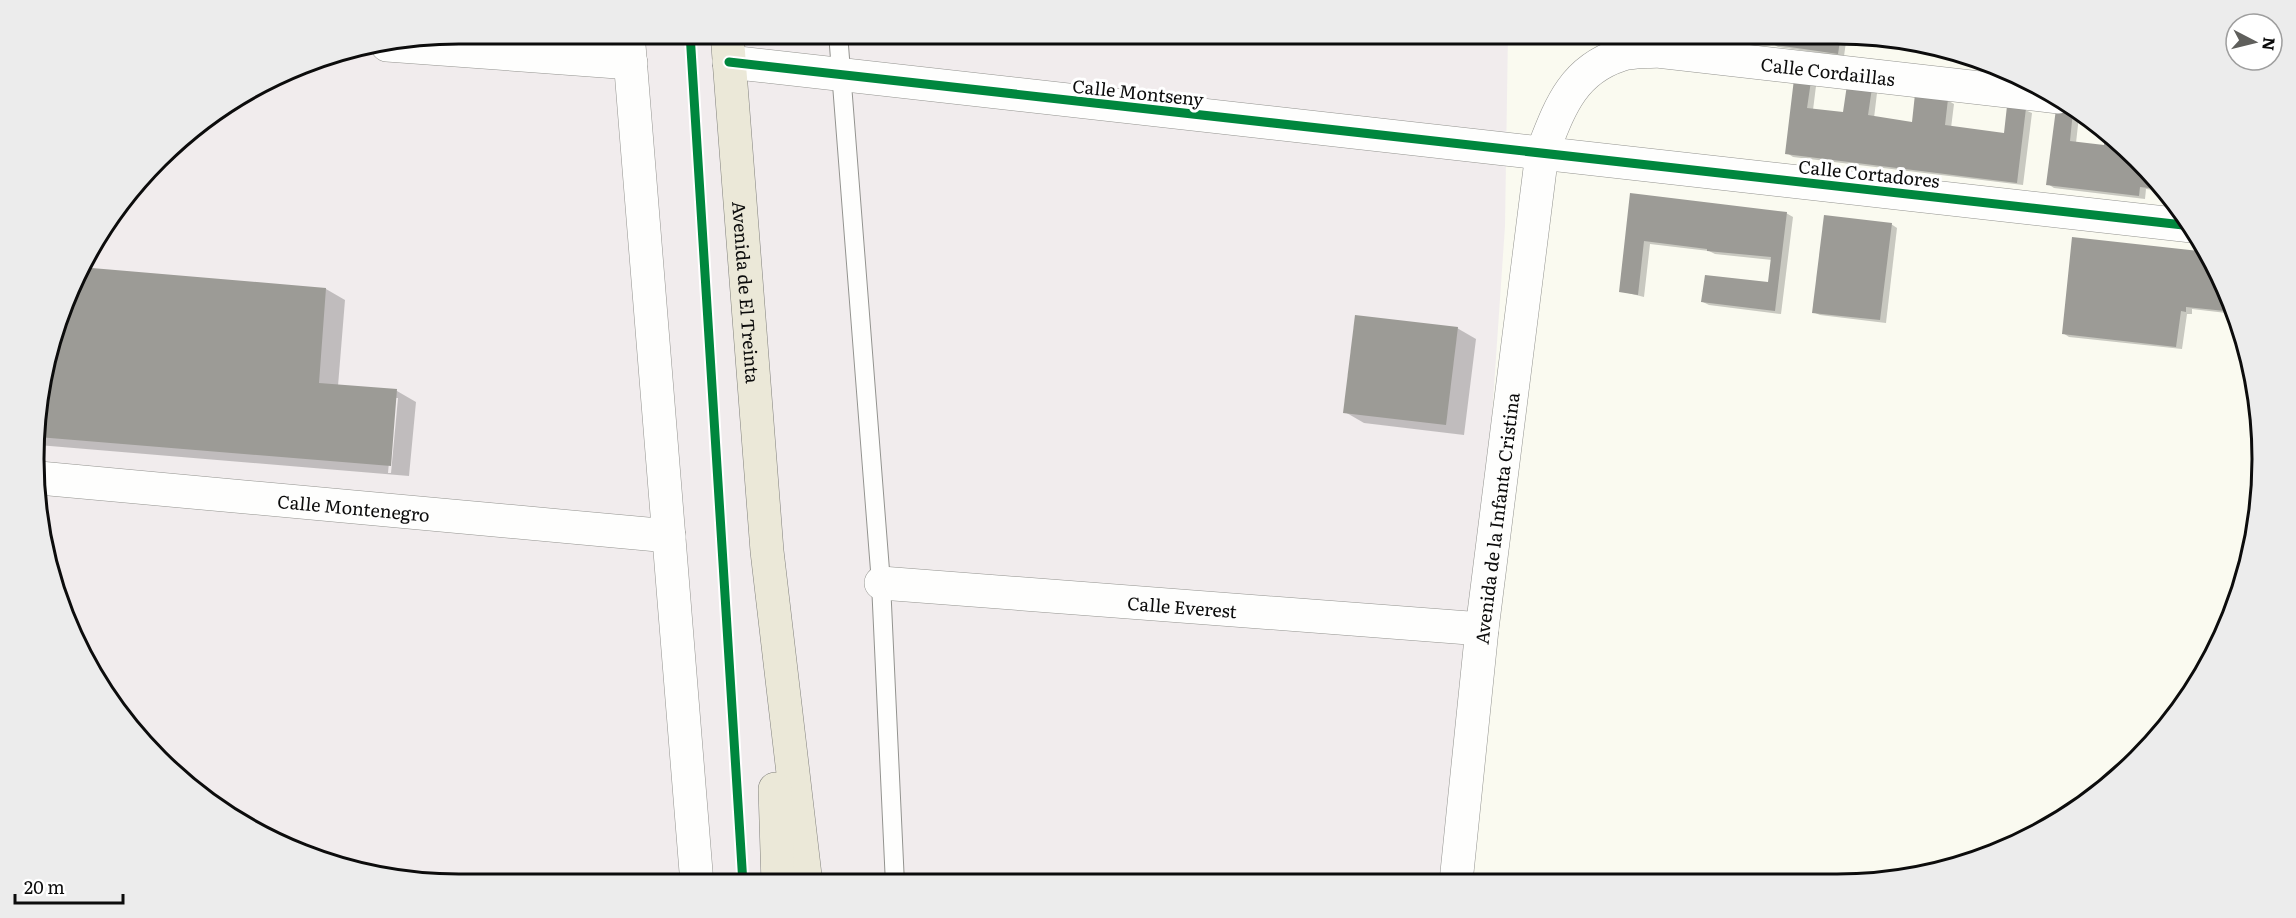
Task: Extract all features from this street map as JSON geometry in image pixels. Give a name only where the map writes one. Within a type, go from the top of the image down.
[{"type":"main road","name":"Avenida de El Treinta","points":[[728,48],[767,551],[805,874]]},
{"type":"main road","name":"Avenida de El Treinta","points":[[767,551],[778,874]]},
{"type":"street","points":[[419,45],[630,48],[696,874]]},
{"type":"street","name":"Calle Montseny","points":[[728,48],[842,75],[1542,153]]},
{"type":"street","name":"Calle Cordaillas","points":[[1542,153],[1562,102],[1585,72],[1621,55],[1657,51],[2036,94]]},
{"type":"street","name":"Calle Cortadores","points":[[1542,153],[2180,225]]},
{"type":"street","name":"Avenida de la Infanta Cristina","points":[[1457,874],[1482,629],[1542,153]]},
{"type":"street","name":"Calle Montenegro","points":[[44,478],[669,536]]},
{"type":"street","name":"Calle Everest","points":[[881,582],[1482,629]]},
{"type":"lane","points":[[839,44],[881,582],[895,874]]},
{"type":"shaded area","points":[[432,44],[1508,44],[1505,226],[1461,874],[432,874],[378,867],[325,852],[275,832],[206,789],[165,753],[129,712],[86,643],[66,593],[51,540],[44,486],[44,432],[51,378],[75,300],[99,251],[114,228],[129,206],[165,165],[206,129],[228,114],[275,86],[300,75],[378,51]]},
{"type":"building","points":[[1770,44],[1840,44],[1838,54]]},
{"type":"building","points":[[1794,79],[1811,81],[1807,108],[1843,112],[1847,85],[1872,88],[1868,115],[1912,122],[1915,94],[1948,99],[1945,125],[2004,133],[2007,106],[2026,108],[2017,183],[1785,154]]},
{"type":"building","points":[[2056,109],[2072,117],[2070,141],[2104,145],[2104,141],[2131,165],[2152,188],[2140,187],[2139,196],[2046,185]]},
{"type":"building","points":[[1630,193],[1787,212],[1775,311],[1701,302],[1705,275],[1768,282],[1771,257],[1707,251],[1707,249],[1644,241],[1638,295],[1619,292]]},
{"type":"building","points":[[1824,215],[1892,223],[1880,320],[1812,313]]},
{"type":"building","points":[[2072,237],[2197,251],[2225,311],[2186,307],[2186,312],[2181,311],[2176,347],[2062,334]]},
{"type":"building","points":[[90,268],[326,288],[319,383],[397,389],[391,466],[44,437],[51,378],[58,351],[75,300]]},
{"type":"building","points":[[1355,315],[1458,327],[1446,425],[1343,413]]},
{"type":"cycle path","points":[[691,44],[742,874]]},
{"type":"cycle path","points":[[729,62],[2180,225]]}]
